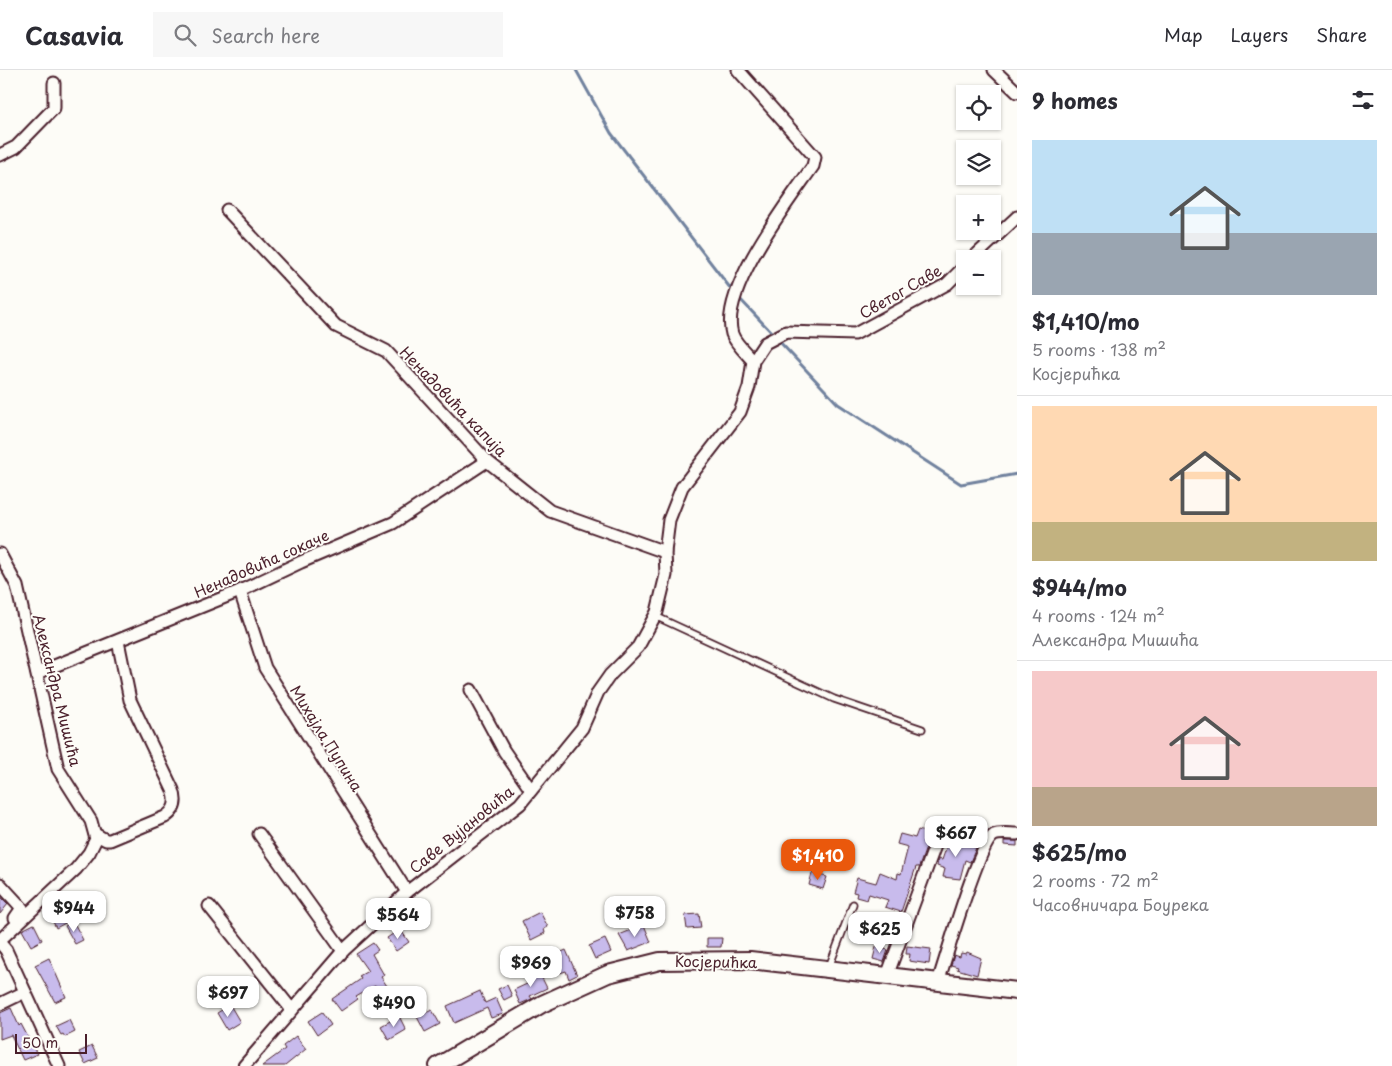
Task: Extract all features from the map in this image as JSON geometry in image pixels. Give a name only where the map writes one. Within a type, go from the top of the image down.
[{"type":"street","points":[[738,70],[815,157],[813,166],[770,229],[739,284],[733,302],[730,315],[733,336],[753,362]]},
{"type":"street","points":[[994,70],[1017,92]]},
{"type":"street","points":[[0,155],[16,147],[54,108],[54,83]]},
{"type":"street","name":"Ненадовића капија","points":[[227,210],[336,326],[386,351],[487,461],[550,511],[665,552]]},
{"type":"street","points":[[982,250],[1017,217]]},
{"type":"street","name":"Светог Саве","points":[[786,332],[855,334],[947,284],[956,275]]},
{"type":"street","name":"Саве Вујановића","points":[[244,1066],[343,951],[407,892],[520,804],[582,728],[598,692],[610,675],[638,646],[655,616],[666,575],[665,552],[669,520],[682,487],[740,412],[749,388],[753,362],[765,343],[786,332]]},
{"type":"street","name":"Ненадовића сокаче","points":[[37,673],[240,591],[300,562],[393,523],[487,461]]},
{"type":"street","name":"Александра Мишића","points":[[0,554],[17,586],[58,769],[91,820],[95,834]]},
{"type":"street","name":"Михајла Пупина","points":[[240,591],[265,668],[407,892]]},
{"type":"street","points":[[2,939],[76,869],[94,844],[95,834],[110,840],[165,818],[171,813],[175,805],[173,790],[130,700],[118,640]]},
{"type":"street","points":[[471,690],[504,751],[531,790]]},
{"type":"street","points":[[259,834],[343,951]]},
{"type":"street","points":[[938,982],[974,872],[989,841],[993,836],[1000,834],[1017,834]]},
{"type":"street","points":[[887,976],[936,843]]},
{"type":"street","points":[[0,884],[22,908],[4,929],[2,939],[59,1066]]},
{"type":"street","points":[[209,906],[292,1010]]},
{"type":"street","name":"Косјерићка","points":[[438,1066],[542,1004],[608,974],[660,961],[750,960],[1017,991]]},
{"type":"street","points":[[0,1004],[25,992]]},
{"type":"lane","points":[[655,616],[834,700],[922,729]]},
{"type":"lane","points":[[828,969],[853,904]]},
{"type":"building","points":[[918,830],[931,834],[919,867],[916,867],[901,912],[885,907],[888,900],[869,894],[867,900],[856,897],[857,893],[853,892],[857,878],[876,883],[880,872],[897,879],[898,873],[901,874],[908,847],[897,844],[900,834],[915,838]]},
{"type":"building","points":[[950,837],[976,848],[970,862],[965,860],[960,879],[943,877],[945,869],[937,866],[938,859],[942,860]]},
{"type":"building","points":[[1004,841],[1017,841],[1017,846],[1004,845]]},
{"type":"building","points":[[812,873],[827,877],[823,889],[809,885]]},
{"type":"building","points":[[0,896],[8,904],[0,914]]},
{"type":"building","points":[[61,907],[69,921],[56,928],[49,913]]},
{"type":"building","points":[[540,912],[548,927],[544,929],[545,933],[531,940],[522,921]]},
{"type":"building","points":[[699,914],[701,928],[687,929],[685,915]]},
{"type":"building","points":[[73,921],[83,940],[75,944],[65,926]]},
{"type":"building","points":[[34,924],[42,940],[31,946],[22,930]]},
{"type":"building","points":[[644,925],[651,942],[628,951],[619,935]]},
{"type":"building","points":[[400,929],[409,942],[396,951],[387,938]]},
{"type":"building","points":[[707,938],[722,938],[721,947],[707,947]]},
{"type":"building","points":[[605,939],[611,952],[595,959],[589,946]]},
{"type":"building","points":[[373,943],[378,950],[372,954],[384,975],[381,977],[391,992],[383,997],[375,986],[356,997],[358,999],[341,1011],[332,999],[361,979],[359,976],[368,971],[356,954]]},
{"type":"building","points":[[907,946],[931,949],[929,964],[909,961],[910,954],[906,954]]},
{"type":"building","points":[[876,947],[888,950],[884,962],[873,959]]},
{"type":"building","points":[[566,950],[577,975],[569,979],[566,971],[560,973],[553,956]]},
{"type":"building","points":[[967,952],[981,958],[977,975],[957,969],[958,967],[951,965],[954,955],[960,957],[961,953],[966,954]]},
{"type":"building","points":[[49,958],[66,997],[55,1002],[35,965]]},
{"type":"building","points":[[539,972],[547,988],[530,996],[532,999],[520,1004],[514,990],[531,982],[529,977]]},
{"type":"building","points":[[507,985],[512,996],[504,1000],[498,989]]},
{"type":"building","points":[[480,991],[485,1003],[496,998],[503,1014],[491,1018],[487,1008],[454,1023],[447,1006]]},
{"type":"building","points":[[230,1005],[240,1022],[227,1030],[217,1013]]},
{"type":"building","points":[[11,1008],[19,1026],[21,1024],[37,1054],[23,1060],[11,1035],[0,1039],[0,1013]]},
{"type":"building","points":[[432,1010],[440,1024],[425,1032],[417,1017]]},
{"type":"building","points":[[322,1012],[331,1025],[317,1035],[308,1021]]},
{"type":"building","points":[[399,1016],[406,1030],[389,1040],[381,1026]]},
{"type":"building","points":[[69,1020],[75,1032],[65,1037],[63,1034],[61,1035],[56,1026]]},
{"type":"building","points":[[296,1036],[306,1049],[285,1066],[262,1066],[285,1049],[283,1046]]},
{"type":"building","points":[[92,1046],[98,1058],[85,1064],[79,1052]]},
{"type":"waterway","points":[[576,70],[611,133],[734,293]]},
{"type":"waterway","points":[[739,298],[774,335]]},
{"type":"waterway","points":[[778,340],[838,404],[961,484],[1017,474]]}]
